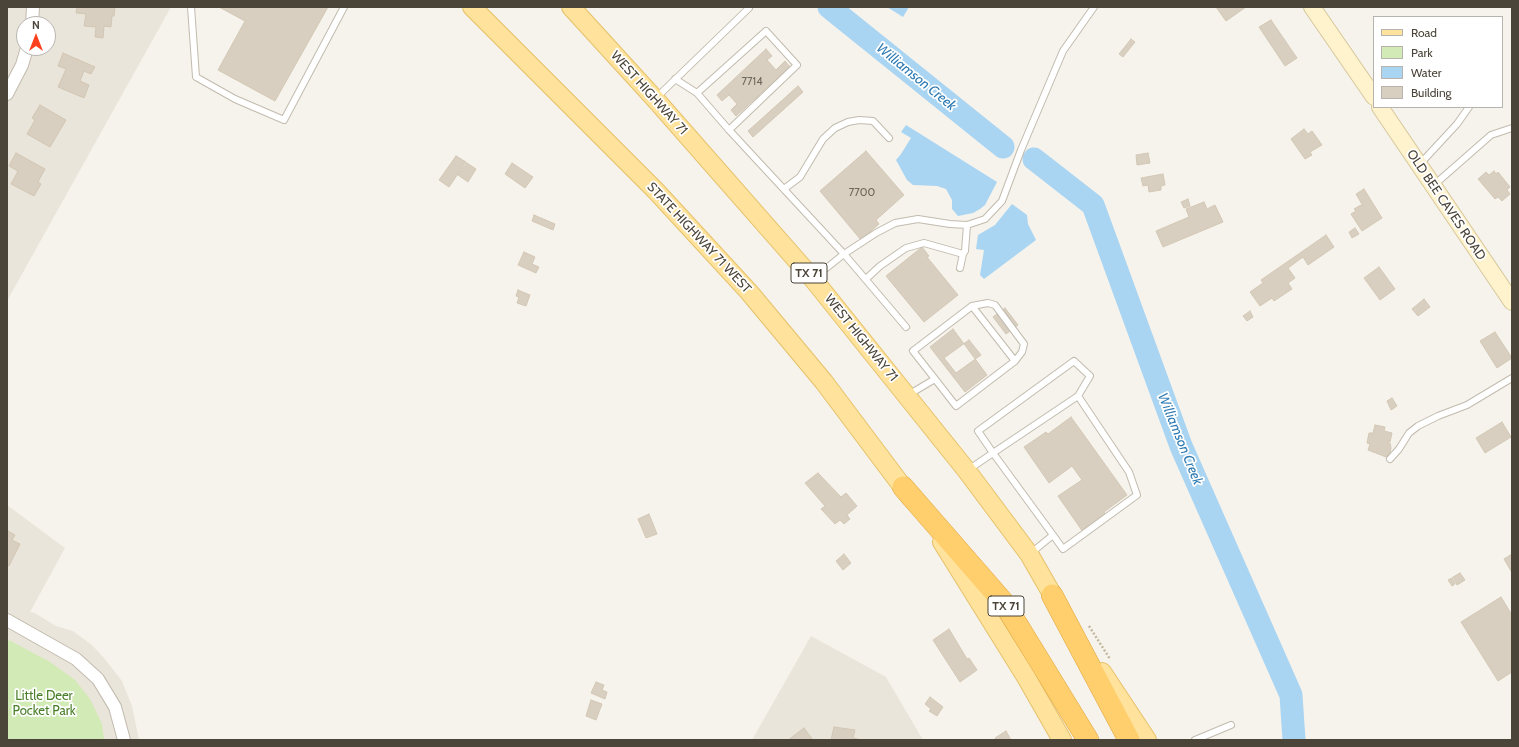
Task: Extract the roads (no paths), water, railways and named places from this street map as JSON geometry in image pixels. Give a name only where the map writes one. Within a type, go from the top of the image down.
[{"type":"highway","name":"TX 71","points":[[903,487],[1004,603],[1088,740]]},
{"type":"highway","name":"TX 71","points":[[1052,595],[1129,740]]},
{"type":"main road","name":"STATE HIGHWAY 71 WEST","points":[[472,7],[656,191],[749,292],[824,382],[903,487],[953,560],[1026,677],[1062,740]]},
{"type":"main road","name":"WEST HIGHWAY 71","points":[[571,7],[655,99],[814,279],[967,471],[1029,554],[1052,595]]},
{"type":"main road","name":"TX 71","points":[[1052,595],[1147,740]]},
{"type":"street","points":[[1312,7],[1373,96]]},
{"type":"street","points":[[7,94],[22,65],[25,56]]},
{"type":"street","name":"OLD BEE CAVES ROAD","points":[[1381,108],[1512,302]]},
{"type":"street","points":[[7,620],[76,659],[98,680],[115,707],[124,738]]},
{"type":"lane","points":[[191,7],[196,77],[235,99],[284,120],[344,7]]},
{"type":"lane","points":[[814,279],[844,254],[876,233],[895,223],[918,219],[967,225],[984,219],[1002,201],[1021,150],[1062,51],[1094,7]]},
{"type":"lane","points":[[655,99],[749,8]]},
{"type":"lane","points":[[697,93],[766,30],[797,64],[729,130]]},
{"type":"lane","points":[[675,80],[697,93],[729,130],[844,254],[906,327]]},
{"type":"lane","points":[[1418,165],[1458,124],[1468,108]]},
{"type":"lane","points":[[784,189],[800,177],[823,139],[835,128],[848,122],[859,120],[873,121],[889,138]]},
{"type":"lane","points":[[1433,186],[1491,135],[1512,128]]},
{"type":"lane","points":[[960,268],[963,254],[966,251],[967,225]]},
{"type":"lane","points":[[866,279],[880,266],[906,248],[924,243],[963,254]]},
{"type":"lane","points":[[988,303],[995,305],[1024,344],[1022,352],[1015,361],[956,406],[913,351],[972,306],[988,303]]},
{"type":"lane","points":[[972,306],[1015,361]]},
{"type":"lane","points":[[967,471],[993,453],[1078,396],[1090,376],[1074,361],[978,431],[993,453],[1063,549],[1137,495],[1129,472],[1078,396]]},
{"type":"lane","points":[[1390,459],[1410,433],[1418,426],[1438,416],[1467,405],[1512,378]]},
{"type":"lane","points":[[907,396],[935,379]]},
{"type":"lane","points":[[1029,554],[1053,535]]},
{"type":"lane","points":[[1195,740],[1231,725]]},
{"type":"water","points":[[887,7],[909,7],[903,17]]},
{"type":"water","points":[[906,125],[997,182],[985,205],[973,213],[958,216],[952,209],[952,200],[946,189],[937,186],[913,185],[907,180],[896,160],[911,138],[901,132]]},
{"type":"water","points":[[1012,204],[1027,215],[1028,224],[1036,240],[984,279],[980,275],[984,250],[976,249],[978,235],[995,225]]},
{"type":"waterway","name":"Williamson Creek","points":[[829,7],[1003,147]]},
{"type":"waterway","name":"Williamson Creek","points":[[1034,159],[1093,205],[1181,446],[1291,695],[1294,740]]},
{"type":"park label","name":"Little Deer Pocket Park","points":[[44,704]]}]
